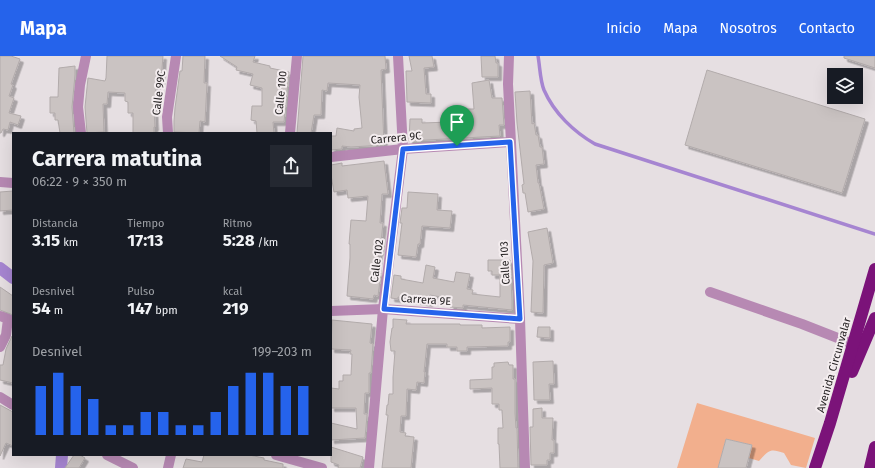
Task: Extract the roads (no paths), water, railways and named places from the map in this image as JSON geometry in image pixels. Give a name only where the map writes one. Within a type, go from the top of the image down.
[{"type":"highway","name":"Avenida Circunvalar","points":[[816,468],[875,270]]},
{"type":"highway","points":[[830,423],[875,318]]},
{"type":"highway","points":[[870,468],[875,447]]},
{"type":"street","points":[[81,132],[78,107],[80,85],[86,56]]},
{"type":"street","name":"Calle 99C","points":[[168,132],[167,117],[176,56]]},
{"type":"street","name":"Calle 102","points":[[369,468],[384,309],[403,149],[398,56]]},
{"type":"street","name":"Calle 103","points":[[509,56],[508,84],[510,142],[520,319],[525,468]]},
{"type":"street","name":"Calle 100","points":[[290,132],[294,57]]},
{"type":"street","name":"Carrera 9C","points":[[332,157],[403,149],[510,142]]},
{"type":"street","points":[[0,182],[12,183]]},
{"type":"street","points":[[710,292],[802,324],[853,344]]},
{"type":"street","name":"Carrera 9E","points":[[332,311],[384,309],[520,319]]},
{"type":"street","points":[[0,347],[6,335],[4,318]]},
{"type":"street","points":[[0,397],[12,404]]},
{"type":"street","points":[[109,456],[133,468]]},
{"type":"street","points":[[168,468],[171,456]]},
{"type":"street","points":[[280,456],[322,468]]},
{"type":"waterway","points":[[538,56],[544,90],[553,106],[572,128],[595,144],[875,234]]},
{"type":"waterway","points":[[0,268],[12,277]]},
{"type":"waterway","points":[[61,468],[62,456]]}]
